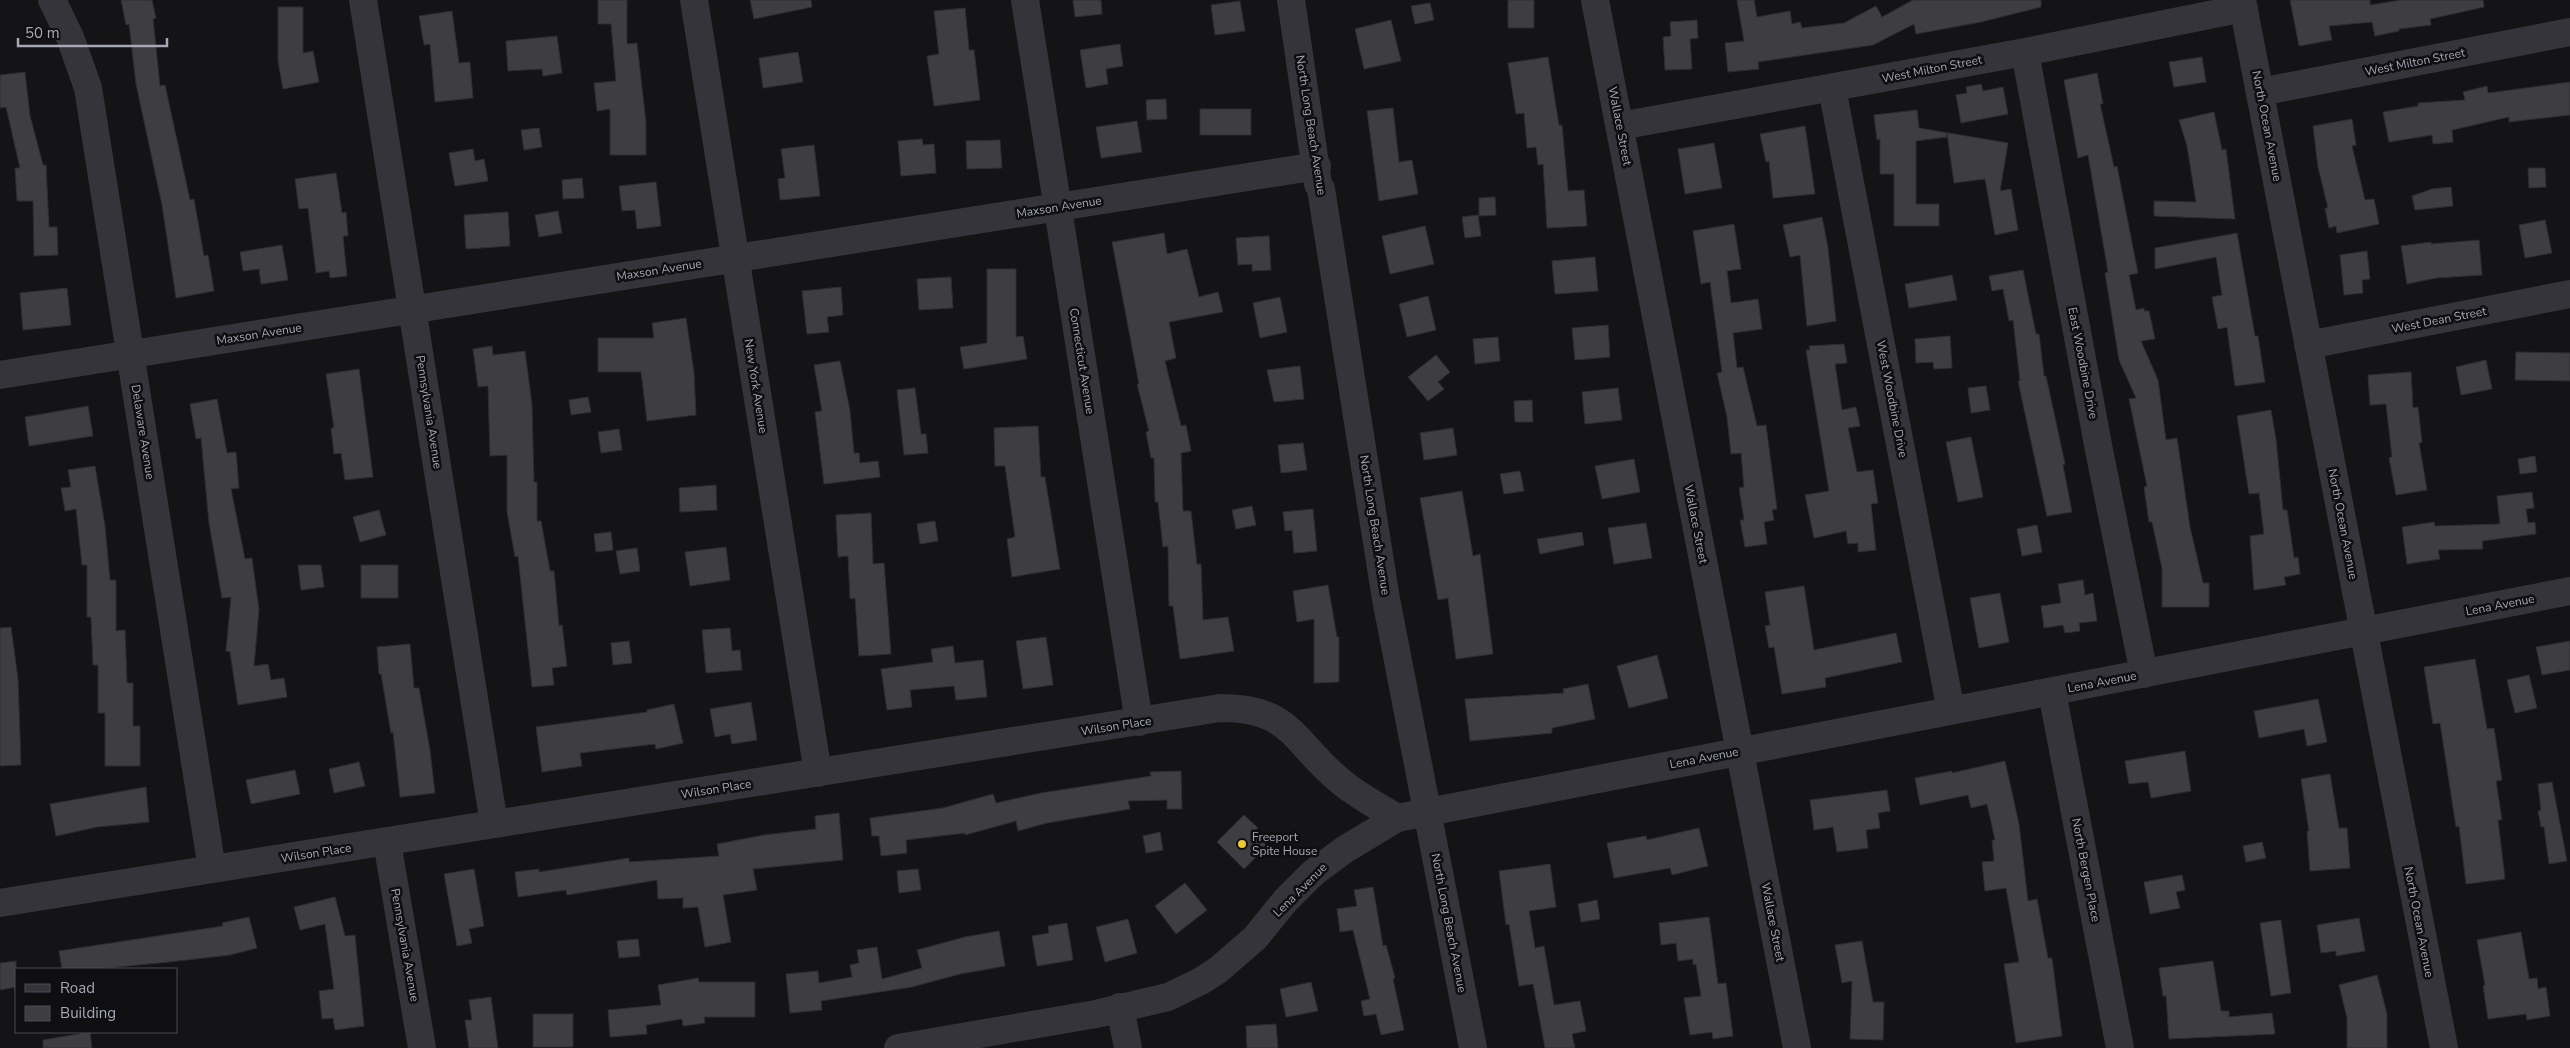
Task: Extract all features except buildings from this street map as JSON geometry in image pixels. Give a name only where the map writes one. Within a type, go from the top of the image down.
[{"type":"street","name":"Delaware Avenue","points":[[52,0],[70,37],[88,88],[212,869]]},
{"type":"street","name":"Pennsylvania Avenue","points":[[364,0],[494,824]]},
{"type":"street","name":"New York Avenue","points":[[694,0],[818,773]]},
{"type":"street","name":"Connecticut Avenue","points":[[1025,0],[1139,722]]},
{"type":"street","name":"North Long Beach Avenue","points":[[1291,0],[1317,166],[1318,184],[1321,189],[1386,599],[1473,1048]]},
{"type":"street","name":"Wallace Street","points":[[1595,0],[1797,1048]]},
{"type":"street","name":"West Milton Street","points":[[1620,126],[2025,52],[2243,4]]},
{"type":"street","name":"North Ocean Avenue","points":[[2243,4],[2444,1048]]},
{"type":"street","name":"West Milton Street","points":[[2260,92],[2570,32]]},
{"type":"street","name":"East Woodbine Drive","points":[[2025,52],[2144,674]]},
{"type":"street","name":"West Woodbine Drive","points":[[1832,88],[1952,711]]},
{"type":"street","name":"Maxson Avenue","points":[[0,375],[1317,166]]},
{"type":"street","name":"West Dean Street","points":[[2308,345],[2570,294]]},
{"type":"street","name":"Lena Avenue","points":[[898,1048],[1096,1014],[1168,997],[1201,982],[1255,938],[1285,901],[1313,873],[1344,850],[1397,818],[2570,591]]},
{"type":"street","name":"North Bergen Place","points":[[2052,692],[2120,1048]]},
{"type":"street","name":"Wilson Place","points":[[0,903],[1220,708],[1242,708],[1260,712],[1289,728],[1339,781],[1397,818]]},
{"type":"street","name":"Pennsylvania Avenue","points":[[387,842],[422,1048]]},
{"type":"street","points":[[1120,1007],[1128,1048]]},
{"type":"place","name":"Freeport Spite House","points":[[1242,844]]}]
